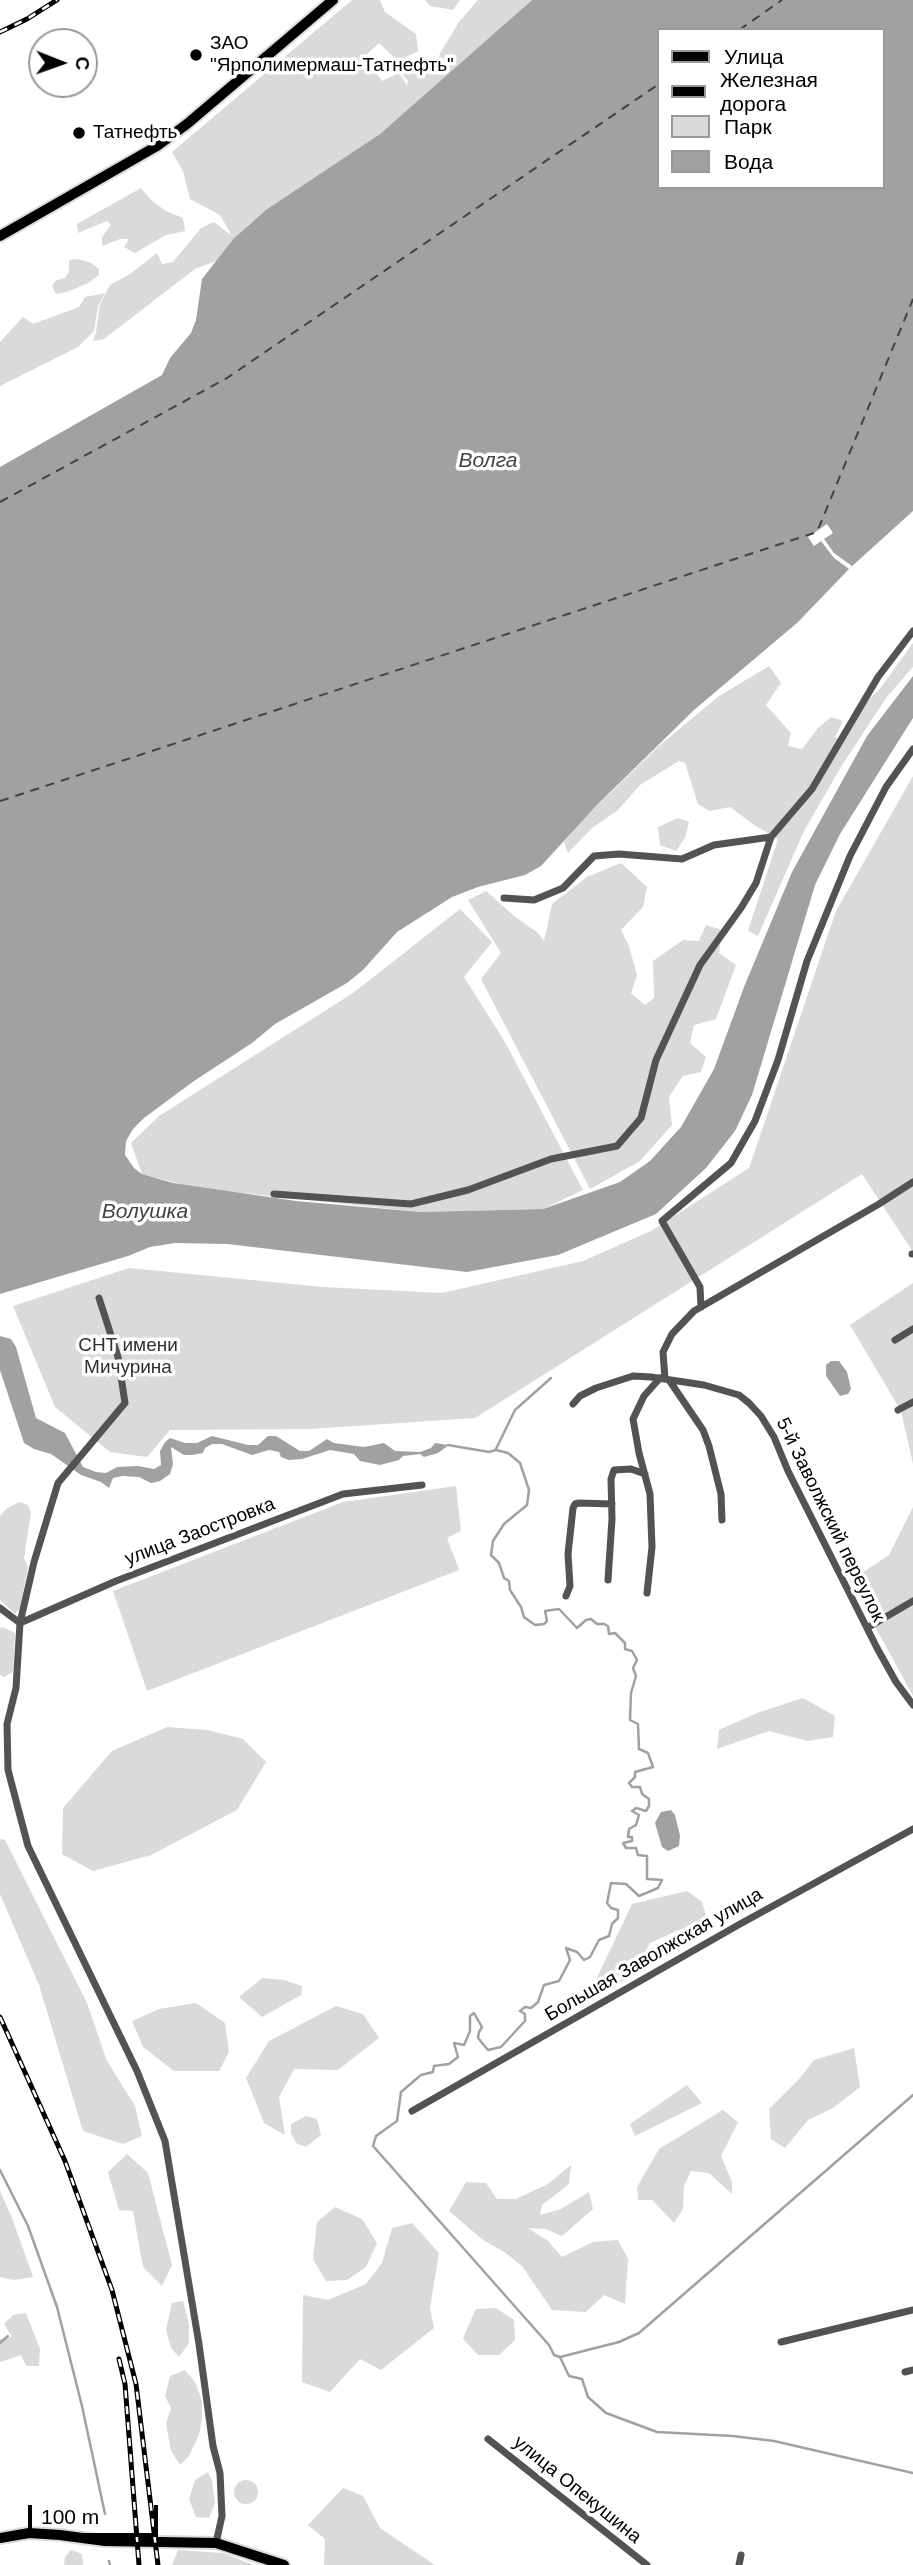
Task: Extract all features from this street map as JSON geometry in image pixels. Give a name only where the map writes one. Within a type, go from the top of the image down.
[{"type":"main road","points":[[0,236],[157,146],[187,124],[333,0]]},
{"type":"main road","points":[[0,2538],[29,2533],[105,2542],[216,2543],[284,2565]]},
{"type":"street","points":[[274,1194],[411,1204],[468,1191],[551,1159],[617,1146],[640,1118],[656,1060],[699,965],[756,883],[771,837],[813,789],[878,677],[913,631]]},
{"type":"street","points":[[701,1307],[701,1287],[662,1221],[731,1163],[755,1121],[778,1060],[807,961],[850,856],[886,787],[913,750]]},
{"type":"street","points":[[504,898],[534,900],[563,888],[594,856],[619,854],[682,859],[714,845],[771,837]]},
{"type":"street","points":[[722,1520],[721,1494],[703,1430],[665,1379],[663,1352],[667,1343],[681,1322],[701,1307],[913,1182]]},
{"type":"street","points":[[99,1298],[118,1357],[125,1403],[61,1478],[34,1562],[20,1623],[16,1688],[7,1724],[8,1770],[29,1846],[137,2071],[165,2141],[213,2445],[220,2473],[222,2508],[216,2543]]},
{"type":"street","points":[[895,1340],[913,1329]]},
{"type":"street","name":"5-й Заволжский переулок","points":[[573,1404],[580,1396],[633,1376],[704,1385],[739,1395],[761,1416],[867,1628],[896,1682],[913,1705]]},
{"type":"street","points":[[647,1593],[652,1547],[650,1494],[633,1419],[645,1396],[665,1379]]},
{"type":"street","points":[[898,1410],[913,1402]]},
{"type":"street","points":[[608,1580],[611,1479],[614,1470],[631,1468],[645,1474]]},
{"type":"street","name":"улица Заостровка","points":[[20,1623],[116,1581],[343,1494],[422,1485]]},
{"type":"street","points":[[566,1596],[570,1586],[568,1554],[575,1504],[612,1504]]},
{"type":"street","points":[[867,1628],[913,1601]]},
{"type":"street","points":[[0,1608],[20,1623]]},
{"type":"street","name":"Большая Заволжская улица","points":[[412,2111],[913,1829]]},
{"type":"street","points":[[781,2342],[913,2310]]},
{"type":"street","name":"улица Опекушина","points":[[488,2438],[647,2565]]},
{"type":"street","points":[[739,2565],[741,2555]]},
{"type":"green space","points":[[352,0],[380,0],[385,12],[416,34],[418,51],[398,61],[379,43],[364,57],[382,81],[399,73],[407,85],[408,81],[402,74],[410,64],[424,56],[437,67],[440,53],[459,22],[478,0],[532,0],[380,134],[250,223],[216,261],[195,269],[104,339],[93,341],[100,304],[110,285],[130,274],[157,253],[162,264],[173,262],[201,228],[214,222],[232,236],[220,215],[190,199],[183,171],[172,152]]},
{"type":"green space","points":[[425,0],[460,0],[453,10],[430,6]]},
{"type":"green space","points":[[141,188],[166,211],[183,218],[185,231],[166,235],[135,253],[124,247],[129,239],[120,239],[102,246],[102,237],[111,225],[107,221],[78,233],[77,224]]},
{"type":"green space","points":[[78,259],[99,269],[99,275],[88,283],[56,294],[52,286],[55,281],[65,278],[69,272],[69,260]]},
{"type":"green space","points":[[105,293],[98,306],[94,331],[78,347],[0,386],[0,342],[23,317],[33,324],[79,307],[85,297]]},
{"type":"green space","points":[[913,643],[913,667],[886,698],[804,831],[758,936],[748,931],[778,839],[730,807],[709,811],[698,804],[685,763],[679,761],[640,785],[618,810],[592,828],[568,853],[564,842],[578,824],[660,745],[719,696],[769,666],[781,683],[766,705],[791,733],[788,746],[802,749],[818,728],[831,717],[843,721],[835,737],[844,741],[856,711],[879,690]]},
{"type":"green space","name":"СНТ имени Мичурина","points":[[913,776],[913,1252],[862,1174],[475,1418],[310,1429],[170,1430],[147,1457],[110,1452],[55,1407],[13,1306],[129,1268],[323,1287],[442,1293],[583,1261],[651,1231],[749,1168],[836,911]]},
{"type":"green space","points":[[678,818],[689,822],[685,838],[676,851],[660,845],[658,827]]},
{"type":"green space","points":[[621,863],[647,887],[643,907],[621,930],[629,946],[637,975],[631,993],[645,1005],[654,998],[653,961],[683,940],[699,941],[706,925],[722,930],[719,953],[736,965],[716,1019],[694,1025],[690,1043],[706,1057],[701,1072],[683,1076],[669,1097],[672,1125],[640,1161],[590,1189],[481,979],[501,953],[468,900],[486,891],[538,933],[544,941],[552,904],[587,877]]},
{"type":"green space","points":[[460,909],[492,942],[464,977],[505,1042],[583,1190],[543,1209],[420,1212],[196,1188],[142,1174],[131,1143],[159,1116],[353,993]]},
{"type":"green space","points":[[913,1283],[913,1464],[901,1411],[850,1325]]},
{"type":"green space","points":[[456,1486],[461,1531],[447,1538],[459,1570],[147,1691],[113,1591],[343,1502]]},
{"type":"green space","points":[[19,1502],[28,1505],[31,1512],[24,1558],[28,1567],[20,1608],[15,1614],[0,1600],[0,1516]]},
{"type":"green space","points":[[913,1507],[913,1696],[850,1581],[889,1555]]},
{"type":"green space","points":[[2,1627],[15,1633],[13,1672],[4,1677],[0,1675]]},
{"type":"green space","points":[[803,1698],[835,1716],[833,1737],[808,1741],[769,1731],[717,1749],[719,1730],[757,1713]]},
{"type":"green space","points":[[167,1727],[207,1730],[243,1739],[266,1762],[237,1810],[151,1855],[93,1871],[62,1854],[63,1808],[112,1751]]},
{"type":"green space","points":[[0,1839],[5,1840],[87,2003],[107,2061],[135,2106],[142,2136],[123,2144],[83,2131],[39,1985],[0,1894]]},
{"type":"green space","points":[[687,1891],[702,1902],[709,1925],[681,1929],[650,1943],[632,1976],[599,1996],[593,1986],[632,1904]]},
{"type":"green space","points":[[262,1978],[284,1980],[302,1986],[301,1995],[262,2017],[239,1997]]},
{"type":"green space","points":[[196,2003],[225,2023],[229,2052],[219,2071],[174,2071],[143,2047],[132,2021],[159,2009]]},
{"type":"green space","points":[[336,2006],[363,2014],[379,2038],[338,2070],[294,2069],[279,2097],[285,2135],[264,2123],[246,2078],[269,2041]]},
{"type":"green space","points":[[854,2048],[860,2087],[833,2108],[808,2120],[785,2148],[771,2139],[769,2109],[814,2060]]},
{"type":"green space","points":[[687,2085],[702,2103],[635,2136],[630,2124]]},
{"type":"green space","points":[[723,2110],[738,2122],[721,2156],[732,2182],[732,2194],[709,2173],[691,2171],[684,2186],[683,2209],[674,2223],[652,2200],[638,2200],[637,2187],[659,2149]]},
{"type":"green space","points":[[306,2116],[317,2119],[321,2135],[306,2147],[296,2143],[291,2133],[291,2124]]},
{"type":"green space","points":[[127,2154],[148,2173],[172,2265],[162,2286],[143,2267],[133,2211],[119,2210],[108,2172]]},
{"type":"green space","points":[[571,2165],[569,2184],[542,2205],[540,2215],[561,2209],[589,2192],[593,2209],[562,2236],[546,2229],[528,2228],[548,2241],[562,2257],[593,2242],[618,2240],[628,2259],[625,2304],[604,2295],[586,2312],[552,2310],[522,2266],[483,2240],[449,2211],[466,2182],[486,2183],[497,2199],[516,2199],[548,2184]]},
{"type":"green space","points":[[0,2191],[33,2277],[14,2280],[0,2277]]},
{"type":"green space","points":[[335,2207],[362,2219],[377,2243],[366,2267],[347,2280],[326,2281],[313,2259],[317,2222]]},
{"type":"green space","points":[[412,2223],[439,2253],[430,2308],[434,2328],[381,2370],[360,2359],[330,2392],[302,2382],[303,2295],[328,2300],[366,2284],[382,2263],[392,2228]]},
{"type":"green space","points":[[183,2301],[189,2324],[189,2343],[179,2357],[171,2348],[166,2330],[172,2303]]},
{"type":"green space","points":[[496,2308],[514,2320],[515,2340],[499,2355],[478,2355],[463,2339],[466,2331],[476,2309]]},
{"type":"green space","points":[[26,2313],[40,2349],[39,2366],[26,2366],[21,2355],[0,2362],[0,2339],[12,2337],[4,2324],[13,2315]]},
{"type":"green space","points":[[185,2370],[195,2382],[202,2401],[202,2419],[199,2435],[189,2456],[180,2465],[171,2451],[166,2423],[171,2408],[165,2396],[170,2376]]},
{"type":"green space","points":[[208,2472],[215,2503],[209,2518],[196,2517],[189,2499],[195,2480]]},
{"type":"green space","points":[[246,2480],[255,2483],[258,2492],[255,2501],[246,2504],[237,2501],[234,2492],[237,2483]]},
{"type":"green space","points":[[343,2488],[363,2496],[380,2528],[435,2565],[324,2565],[325,2539],[308,2525]]},
{"type":"green space","points":[[71,2550],[82,2554],[83,2565],[64,2565],[65,2557]]},
{"type":"green space","points":[[178,2550],[222,2553],[254,2565],[172,2565]]},
{"type":"water","name":"Волга","points":[[532,0],[913,0],[913,511],[850,568],[797,623],[694,710],[595,807],[541,866],[525,875],[452,897],[397,932],[363,970],[347,983],[275,1024],[144,1118],[126,1141],[125,1155],[134,1168],[142,1174],[173,1183],[296,1201],[420,1212],[543,1209],[620,1182],[650,1161],[681,1127],[714,1069],[744,987],[792,872],[867,736],[913,676],[913,718],[840,834],[815,885],[752,1095],[735,1131],[706,1168],[656,1214],[558,1255],[467,1272],[227,1244],[175,1243],[150,1247],[0,1294],[0,467],[162,375],[170,358],[191,333],[196,320],[202,279],[234,238],[266,210],[380,134]]},
{"type":"water","points":[[0,1336],[11,1339],[16,1347],[36,1418],[65,1433],[83,1467],[96,1472],[106,1473],[117,1467],[138,1466],[154,1469],[161,1465],[160,1451],[170,1438],[185,1443],[197,1443],[212,1436],[258,1445],[268,1436],[276,1436],[300,1451],[309,1451],[327,1439],[334,1443],[364,1447],[384,1443],[395,1451],[420,1452],[431,1448],[435,1443],[449,1445],[438,1453],[424,1457],[420,1454],[403,1456],[399,1460],[380,1465],[360,1461],[354,1454],[330,1450],[302,1459],[289,1460],[281,1457],[279,1452],[269,1450],[252,1455],[222,1444],[212,1444],[205,1448],[203,1453],[192,1455],[184,1455],[171,1447],[173,1464],[170,1474],[160,1481],[151,1483],[139,1477],[122,1476],[113,1478],[109,1488],[81,1475],[51,1454],[24,1443],[0,1370]]},
{"type":"water","points":[[831,1361],[839,1361],[847,1372],[851,1389],[848,1394],[840,1396],[826,1376],[826,1365]]},
{"type":"water","points":[[671,1810],[675,1815],[680,1836],[679,1846],[668,1851],[662,1847],[655,1823],[661,1812]]},
{"type":"pier","points":[[827,524],[833,533],[824,539],[834,553],[852,566],[849,569],[834,558],[821,541],[814,546],[808,537]]},
{"type":"waterway","points":[[496,1449],[515,1410],[551,1378]]},
{"type":"waterway","points":[[448,1445],[489,1452],[496,1450],[508,1453],[520,1463],[529,1490],[527,1505],[504,1524],[493,1541],[491,1555],[499,1563],[504,1578],[509,1581],[510,1590],[524,1617],[535,1625],[544,1624],[547,1621],[545,1611],[559,1609],[577,1628],[591,1619],[597,1624],[608,1626],[609,1634],[615,1633],[625,1643],[625,1649],[632,1651],[637,1660],[633,1668],[636,1676],[631,1693],[630,1720],[638,1724],[639,1749],[648,1753],[653,1767],[635,1772],[635,1777],[629,1783],[632,1787],[640,1787],[642,1794],[649,1799],[649,1806],[646,1811],[636,1808],[632,1811],[639,1815],[636,1825],[629,1829],[628,1837],[632,1837],[632,1841],[623,1843],[626,1848],[636,1848],[638,1855],[647,1856],[647,1879],[662,1880],[658,1888],[639,1896],[626,1884],[611,1883],[607,1903],[618,1910],[618,1918],[612,1924],[609,1936],[599,1940],[590,1957],[584,1960],[577,1952],[566,1948],[570,1960],[559,1981],[544,1985],[538,2002],[531,2008],[525,2007],[520,2011],[525,2014],[525,2021],[501,2047],[488,2050],[478,2038],[482,2027],[474,2013],[470,2016],[470,2031],[464,2045],[454,2043],[458,2057],[449,2064],[434,2066],[433,2072],[421,2075],[401,2092],[397,2121],[376,2136],[373,2146],[549,2345],[554,2355],[560,2357],[569,2376],[582,2379],[588,2397],[606,2413],[657,2432],[774,2441],[913,2473]]},
{"type":"waterway","points":[[560,2357],[619,2342],[639,2333],[913,2095]]},
{"type":"waterway","points":[[0,2170],[28,2226],[57,2307],[105,2514]]},
{"type":"waterway","points":[[0,2343],[8,2336]]},
{"type":"waterway","points":[[109,2561],[110,2565]]},
{"type":"ferry route","points":[[742,28],[782,0]]},
{"type":"ferry route","points":[[0,502],[227,378],[657,85]]},
{"type":"ferry route","points":[[0,801],[817,532],[913,299]]},
{"type":"railway","points":[[0,32],[57,0]]},
{"type":"railway","points":[[0,2017],[65,2161],[112,2290],[136,2384],[158,2565]]},
{"type":"railway","points":[[119,2359],[125,2384],[139,2565]]},
{"type":"place","name":"ЗАО \"Ярполимермаш-Татнефть\"","points":[[196,55]]},
{"type":"place","name":"Татнефть","points":[[79,133]]},
{"type":"water label","name":"Волушка","points":[[145,1212]]}]
